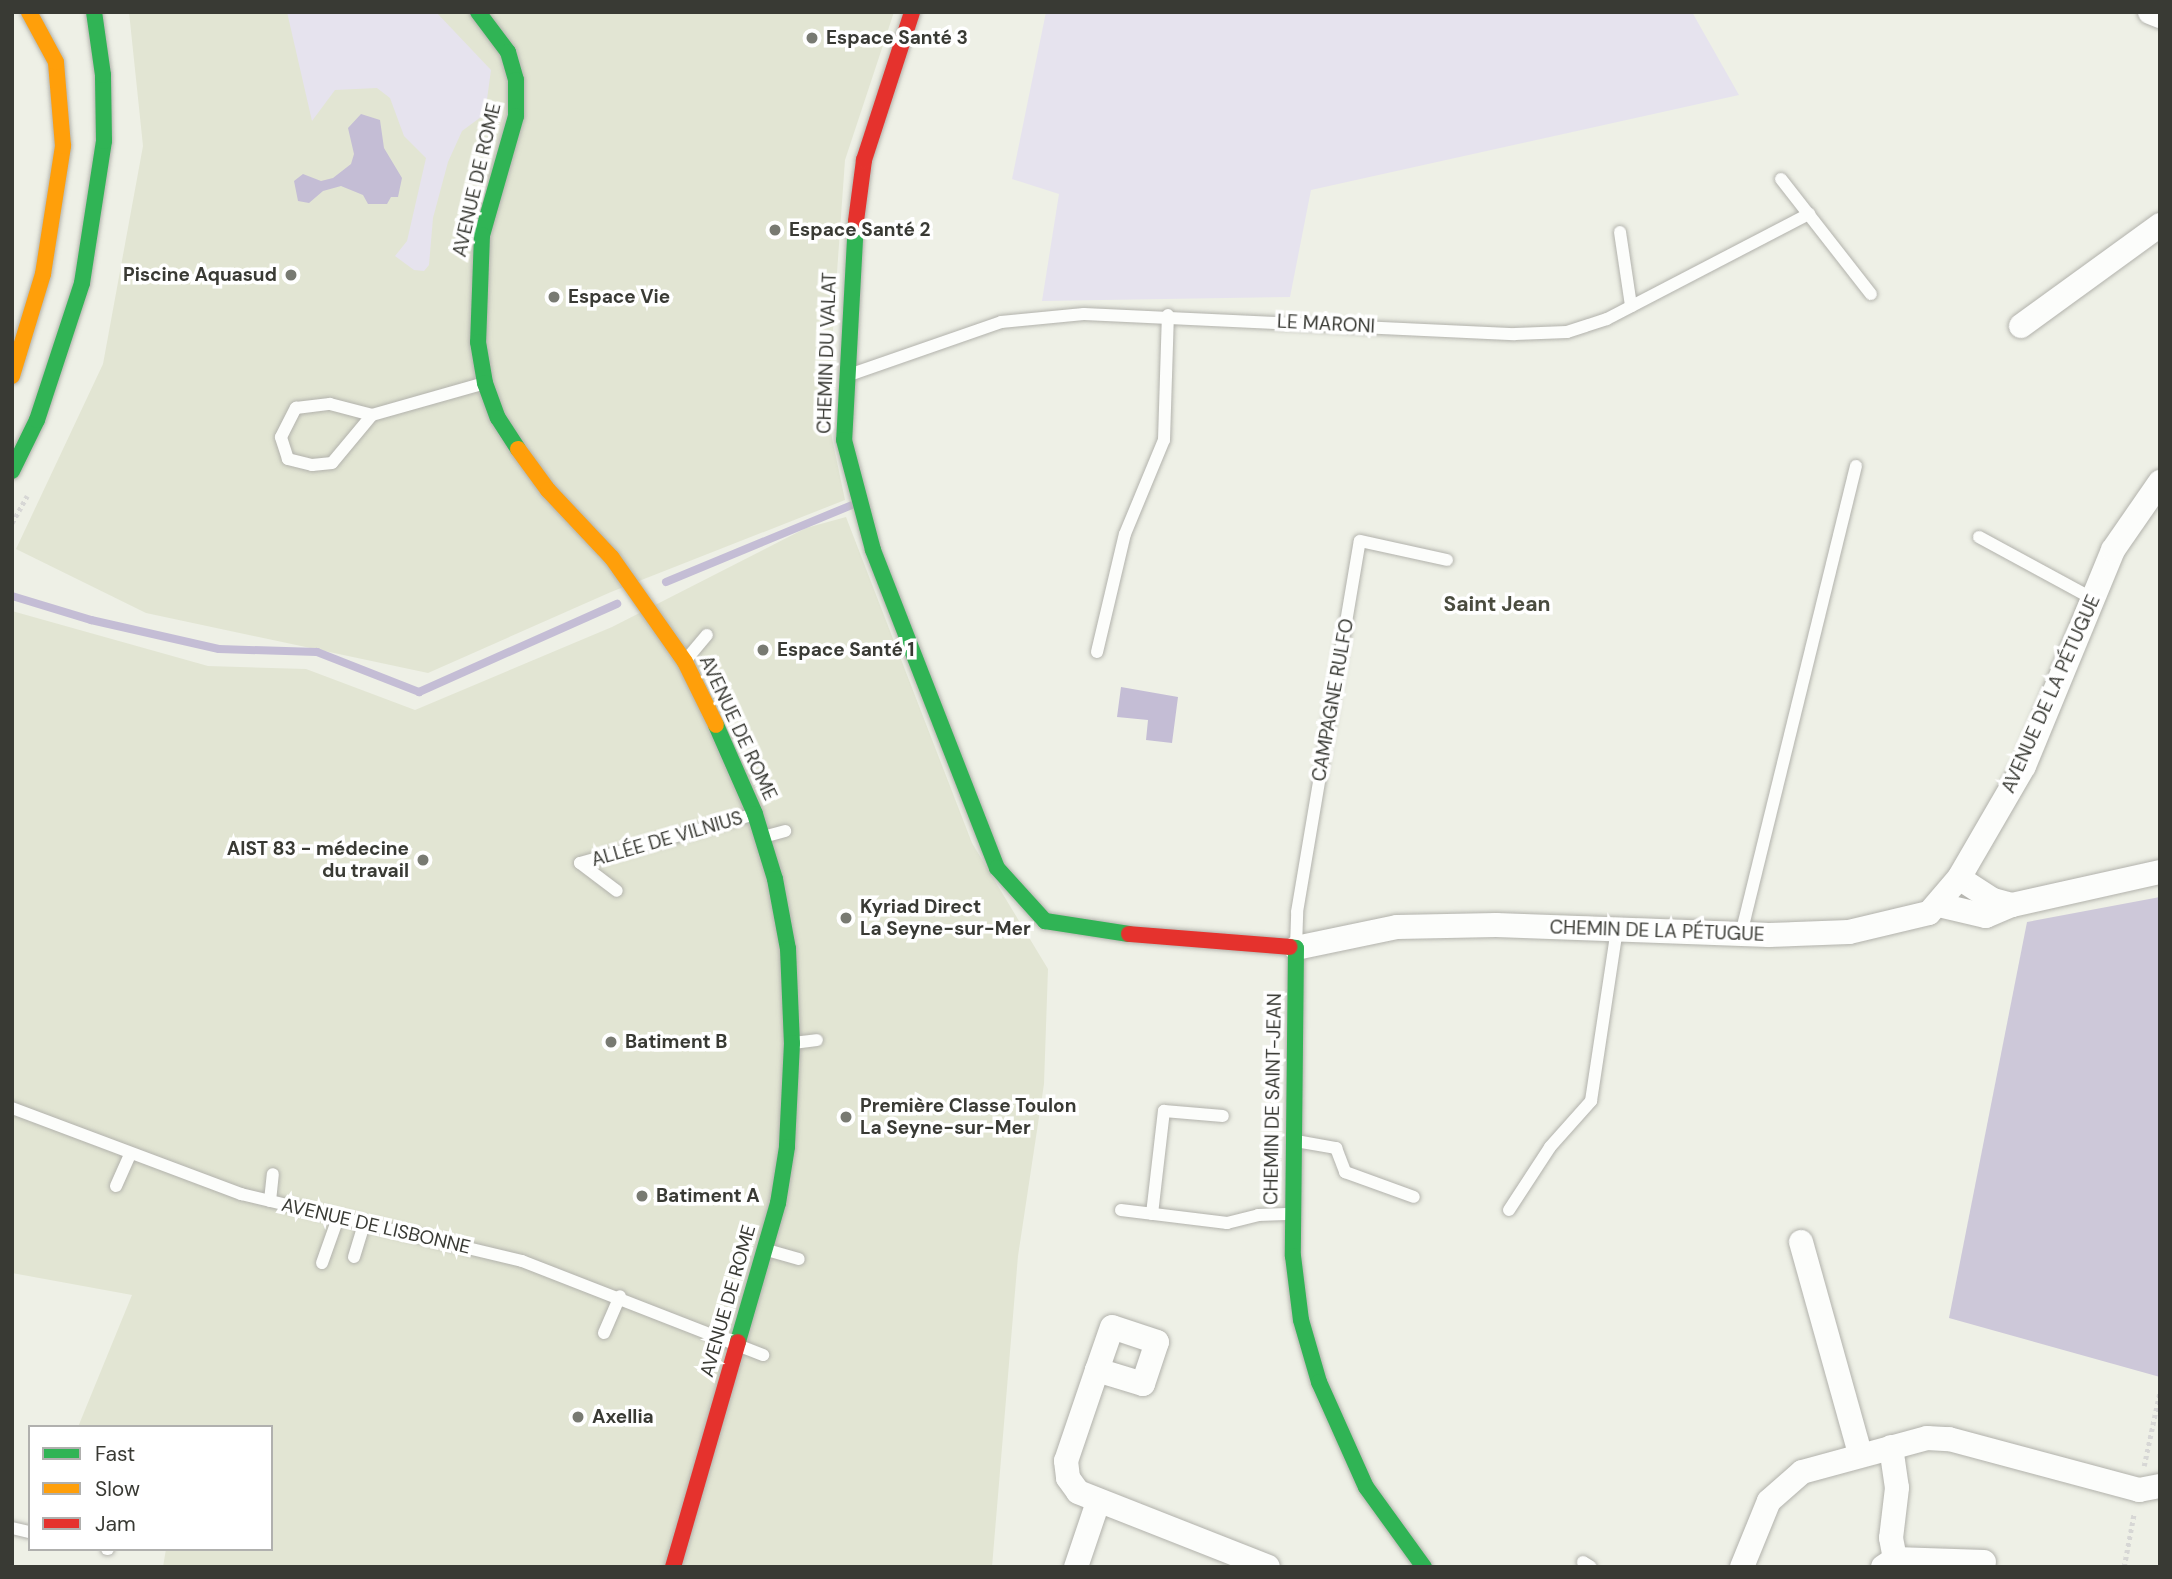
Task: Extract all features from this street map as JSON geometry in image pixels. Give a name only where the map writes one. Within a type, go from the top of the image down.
[{"type":"street","points":[[12,376],[43,274],[64,146],[62,96],[56,62],[43,31],[29,12]]},
{"type":"street","points":[[12,471],[37,420],[63,349],[84,270],[104,141],[103,75],[94,12]]},
{"type":"street","name":"AVENUE DE ROME","points":[[478,12],[508,51],[516,80],[516,116],[482,235],[478,267],[478,342],[485,383],[498,418],[528,463],[612,558],[685,662],[732,756],[755,814],[775,879],[788,949],[792,1043],[784,1079],[787,1147],[767,1250],[673,1567]]},
{"type":"street","name":"CHEMIN DU VALAT","points":[[912,12],[864,160],[851,257],[844,440],[873,551],[986,846],[997,868],[1045,920],[1084,930],[1296,948]]},
{"type":"street","points":[[2150,12],[2160,16]]},
{"type":"street","points":[[2021,326],[2160,225]]},
{"type":"street","name":"AVENUE DE LA PÉTUGUE","points":[[1938,905],[1959,878],[2024,766],[2122,533],[2160,482]]},
{"type":"street","points":[[1938,905],[1986,916],[2012,905],[2160,873]]},
{"type":"street","points":[[1959,878],[1993,900],[2012,905]]},
{"type":"street","name":"CHEMIN DE LA PÉTUGUE","points":[[1296,948],[1397,927],[1496,925],[1741,934],[1849,932],[1901,923],[1938,905]]},
{"type":"street","name":"CHEMIN DE SAINT-JEAN","points":[[1296,948],[1293,1214],[1301,1320],[1319,1382],[1366,1487],[1424,1567]]},
{"type":"street","points":[[1801,1242],[1860,1454]]},
{"type":"street","points":[[1097,1370],[1066,1461],[1068,1478],[1078,1492],[1268,1567]]},
{"type":"street","points":[[1742,1567],[1769,1501],[1802,1472],[1860,1454],[1927,1438],[1949,1439],[2139,1490],[2160,1486]]},
{"type":"street","points":[[1891,1447],[1896,1488],[1889,1563],[1984,1562]]},
{"type":"street","points":[[1076,1567],[1098,1502]]},
{"type":"lane","points":[[1781,179],[1871,294]]},
{"type":"lane","name":"LE MARONI","points":[[845,377],[1001,322],[1084,314],[1168,315],[1516,334],[1567,332],[1631,306],[1809,214]]},
{"type":"lane","points":[[1620,232],[1631,306]]},
{"type":"lane","points":[[1097,652],[1125,534],[1164,440],[1168,315]]},
{"type":"lane","points":[[372,415],[332,463],[312,465],[288,459],[281,437],[296,408],[330,404],[372,415],[485,383]]},
{"type":"lane","points":[[1741,934],[1856,466]]},
{"type":"lane","points":[[1979,537],[2093,599]]},
{"type":"lane","name":"CAMPAGNE RULFO","points":[[1296,948],[1297,912],[1360,541],[1447,560]]},
{"type":"lane","points":[[685,662],[707,635]]},
{"type":"lane","name":"ALLÉE DE VILNIUS","points":[[617,891],[580,863],[755,814]]},
{"type":"lane","points":[[763,837],[785,831]]},
{"type":"lane","points":[[775,879],[792,876]]},
{"type":"lane","points":[[1509,1210],[1550,1147],[1591,1101],[1617,930]]},
{"type":"lane","points":[[792,1043],[817,1040]]},
{"type":"lane","name":"AVENUE DE LISBONNE","points":[[12,1108],[130,1155],[270,1201],[522,1261],[620,1296],[763,1354]]},
{"type":"lane","points":[[1152,1214],[1164,1111],[1223,1116]]},
{"type":"lane","points":[[1293,1140],[1336,1148],[1345,1172],[1414,1196]]},
{"type":"lane","points":[[116,1186],[130,1155]]},
{"type":"lane","points":[[270,1201],[274,1174]]},
{"type":"lane","points":[[1121,1210],[1227,1223],[1258,1215],[1293,1214]]},
{"type":"lane","points":[[322,1263],[338,1218]]},
{"type":"lane","points":[[354,1257],[364,1224]]},
{"type":"lane","points":[[767,1250],[799,1259]]},
{"type":"lane","points":[[604,1333],[620,1296]]},
{"type":"shaded area","points":[[129,12],[894,12],[845,160],[827,414],[845,500],[611,592],[428,673],[146,613],[16,549],[103,364],[143,146]]},
{"type":"shaded area","points":[[287,12],[436,12],[491,70],[485,114],[462,131],[448,162],[433,218],[429,265],[424,271],[414,270],[395,256],[407,241],[426,158],[404,136],[390,98],[377,88],[335,90],[312,121]]},
{"type":"shaded area","points":[[1046,12],[1692,12],[1739,95],[1311,190],[1290,297],[1042,301],[1059,194],[1012,179]]},
{"type":"shaded area","points":[[361,114],[380,120],[384,148],[402,178],[398,197],[391,197],[387,204],[368,204],[363,195],[341,186],[323,191],[309,203],[298,201],[294,181],[303,174],[321,181],[333,178],[351,164],[354,154],[348,128]]},
{"type":"shaded area","points":[[846,517],[972,843],[1048,969],[1044,1084],[1018,1256],[992,1567],[163,1567],[166,1551],[273,1551],[273,1425],[79,1425],[132,1295],[12,1273],[12,611],[208,666],[306,669],[415,710],[612,627],[806,528]]},
{"type":"shaded area","points":[[1121,687],[1178,697],[1172,743],[1146,740],[1148,720],[1117,717]]},
{"type":"shaded area","points":[[2160,897],[2160,1377],[1949,1318],[2027,922]]},
{"type":"waterway","points":[[666,582],[852,505]]},
{"type":"waterway","points":[[12,596],[91,620],[219,649],[317,652],[419,692],[617,604]]},
{"type":"traffic: fast","points":[[12,471],[37,420],[82,283],[104,141],[103,75],[94,12]]},
{"type":"traffic: fast","points":[[478,12],[508,52],[516,80],[516,116],[482,235],[478,342],[485,383],[498,418],[518,449]]},
{"type":"traffic: fast","points":[[856,221],[844,440],[873,550],[997,868],[1045,921],[1129,934]]},
{"type":"traffic: fast","points":[[716,725],[755,814],[775,879],[788,949],[792,1043],[787,1147],[778,1203],[738,1342]]},
{"type":"traffic: fast","points":[[1289,947],[1296,948],[1293,1256],[1301,1320],[1319,1382],[1366,1487],[1424,1567]]},
{"type":"traffic: slow","points":[[12,376],[43,274],[63,146],[56,62],[29,12]]},
{"type":"traffic: slow","points":[[518,449],[548,490],[612,558],[685,662],[716,725]]},
{"type":"traffic: jam","points":[[856,221],[864,160],[912,12]]},
{"type":"traffic: jam","points":[[1129,934],[1289,947]]},
{"type":"traffic: jam","points":[[673,1567],[738,1342]]},
{"type":"place","name":"Espace Santé 3","points":[[812,38]]},
{"type":"place","name":"Espace Santé 2","points":[[775,230]]},
{"type":"place","name":"Piscine Aquasud","points":[[291,275]]},
{"type":"place","name":"Espace Vie","points":[[554,297]]},
{"type":"place","name":"Espace Santé 1","points":[[763,650]]},
{"type":"place","name":"AIST 83 - médecine du travail","points":[[423,860]]},
{"type":"place","name":"Kyriad Direct La Seyne-sur-Mer","points":[[846,918]]},
{"type":"place","name":"Batiment B","points":[[611,1042]]},
{"type":"place","name":"Première Classe Toulon La Seyne-sur-Mer","points":[[846,1117]]},
{"type":"place","name":"Batiment A","points":[[642,1196]]},
{"type":"place","name":"Axellia","points":[[578,1417]]},
{"type":"district","name":"Saint Jean","points":[[1497,604]]}]
